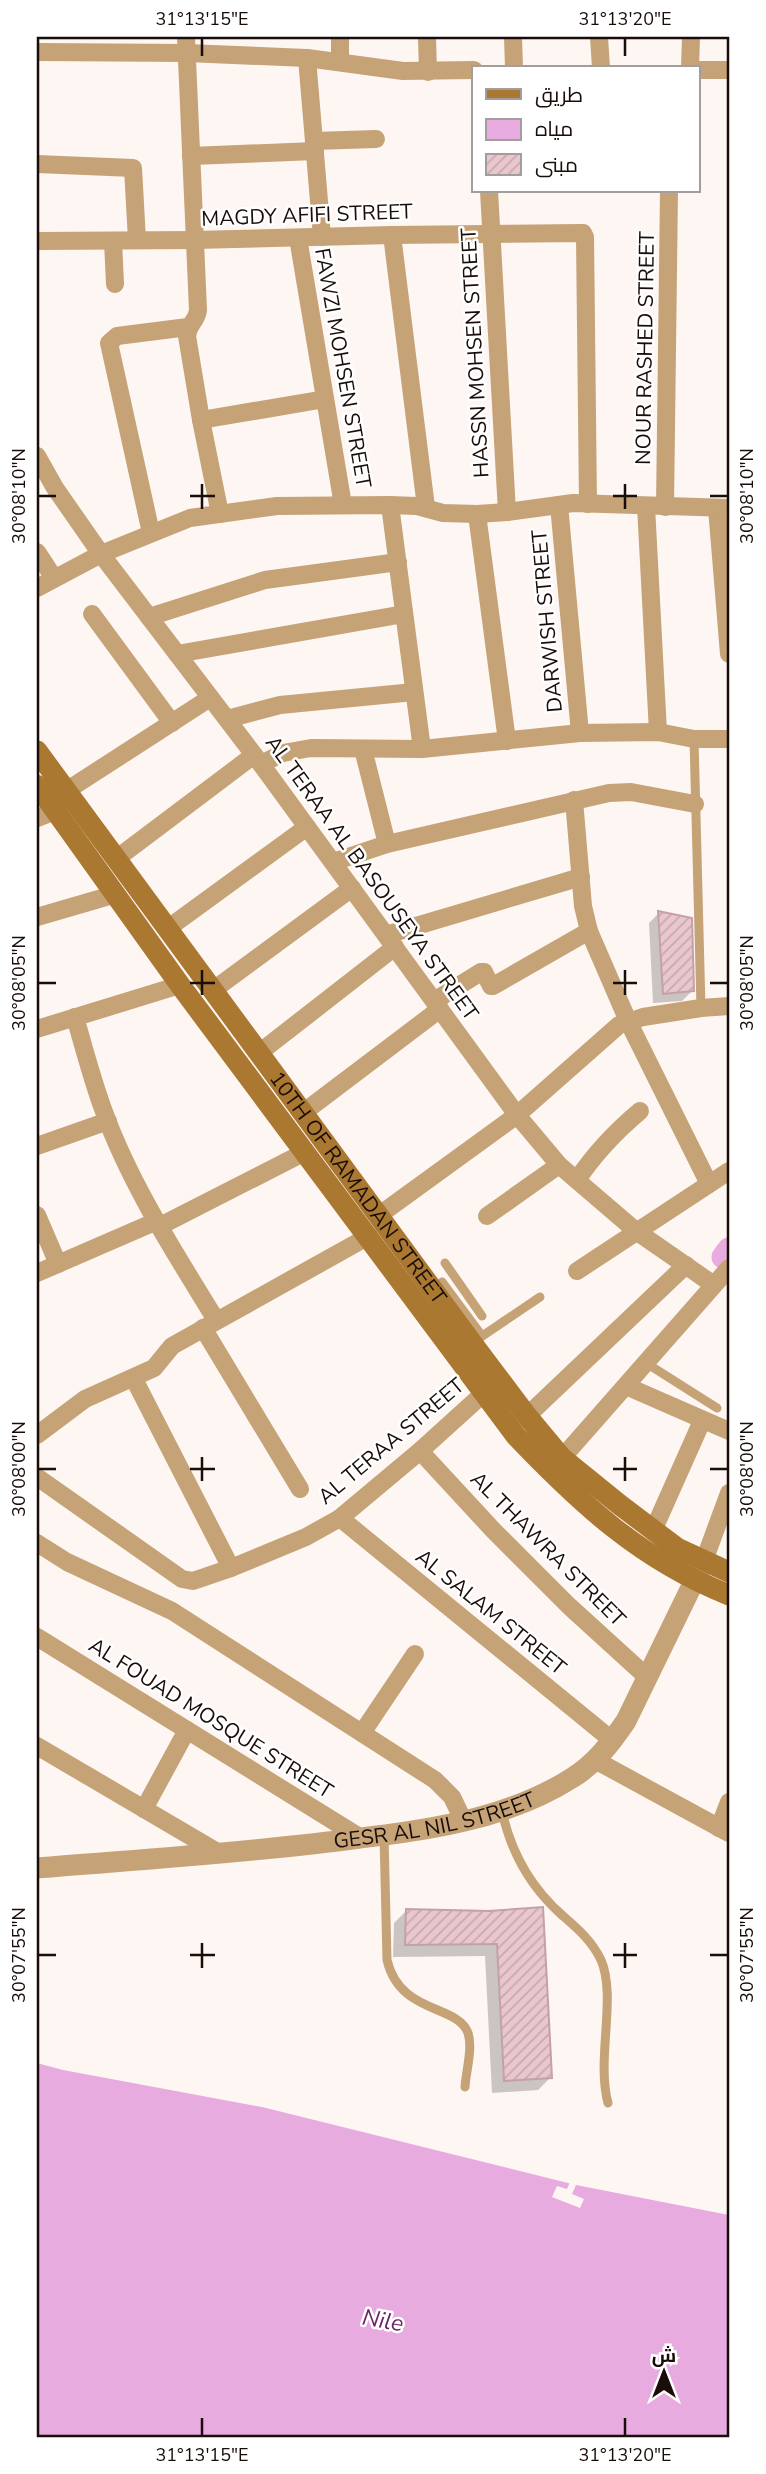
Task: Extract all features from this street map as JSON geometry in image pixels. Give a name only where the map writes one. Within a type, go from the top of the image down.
[{"type":"main road","name":"10TH OF RAMADAN STREET","points":[[37,751],[379,1216],[437,1285],[527,1416],[562,1458],[653,1531],[704,1561],[729,1572]]},
{"type":"main road","name":"10TH OF RAMADAN STREET","points":[[37,785],[46,815],[116,894],[180,985],[516,1436],[571,1491],[638,1548],[694,1581],[729,1595]]},
{"type":"street","points":[[340,37],[340,62]]},
{"type":"street","points":[[427,37],[428,72]]},
{"type":"street","points":[[513,37],[514,66]]},
{"type":"street","points":[[599,37],[601,66]]},
{"type":"street","points":[[690,66],[691,37]]},
{"type":"street","points":[[37,52],[186,45],[382,69],[428,72],[472,70]]},
{"type":"street","points":[[151,533],[108,344],[117,336],[188,327],[198,317],[186,45]]},
{"type":"street","points":[[307,58],[321,237]]},
{"type":"street","points":[[700,70],[729,70]]},
{"type":"street","points":[[191,156],[376,139]]},
{"type":"street","points":[[37,164],[134,168],[137,240]]},
{"type":"street","name":"HASSN MOHSEN STREET","points":[[489,192],[507,512]]},
{"type":"street","name":"NOUR RASHED STREET","points":[[666,507],[669,192]]},
{"type":"street","name":"MAGDY AFIFI STREET","points":[[37,241],[583,233],[589,504]]},
{"type":"street","points":[[393,234],[426,507]]},
{"type":"street","name":"FAWZI MOHSEN STREET","points":[[298,238],[343,505]]},
{"type":"street","points":[[113,241],[115,284]]},
{"type":"street","points":[[188,327],[201,420],[220,514]]},
{"type":"street","points":[[201,420],[325,399]]},
{"type":"street","name":"AL TERAA AL BASOUSEYA STREET","points":[[37,456],[55,488],[101,554],[258,759],[517,1115],[559,1165],[636,1231],[714,1285]]},
{"type":"street","points":[[37,588],[101,554],[190,518],[277,506],[390,505],[426,507],[443,513],[477,514],[589,504],[723,508],[729,654]]},
{"type":"street","points":[[390,505],[422,749]]},
{"type":"street","name":"DARWISH STREET","points":[[559,505],[580,733]]},
{"type":"street","points":[[646,506],[658,732]]},
{"type":"street","points":[[477,514],[507,741]]},
{"type":"street","points":[[37,552],[54,578]]},
{"type":"street","points":[[149,617],[265,580],[398,562]]},
{"type":"street","points":[[92,614],[172,723]]},
{"type":"street","points":[[177,654],[404,614]]},
{"type":"street","points":[[227,719],[279,705],[414,692]]},
{"type":"street","points":[[66,791],[211,698]]},
{"type":"street","points":[[116,859],[258,759],[311,748],[422,749],[580,733],[658,732],[694,740],[729,739]]},
{"type":"street","points":[[363,749],[387,844]]},
{"type":"street","points":[[333,862],[387,844],[609,793],[631,792],[695,804]]},
{"type":"street","points":[[574,800],[583,906],[589,931],[628,1021],[709,1184]]},
{"type":"street","points":[[167,929],[307,827]]},
{"type":"street","points":[[259,1052],[390,941],[581,877]]},
{"type":"street","points":[[212,990],[352,888]]},
{"type":"street","points":[[37,917],[116,894]]},
{"type":"street","points":[[304,1112],[481,972],[484,972],[493,986],[589,931]]},
{"type":"street","points":[[37,1029],[180,985]]},
{"type":"street","points":[[379,1216],[517,1115],[611,1030],[628,1021],[701,1008],[729,1006]]},
{"type":"street","points":[[75,1017],[108,1121],[210,1324],[300,1489]]},
{"type":"street","points":[[577,1180],[595,1154],[616,1131],[640,1111]]},
{"type":"street","points":[[37,1146],[108,1121]]},
{"type":"street","points":[[37,1273],[158,1224],[304,1152]]},
{"type":"street","points":[[487,1216],[559,1165]]},
{"type":"street","points":[[577,1271],[729,1171]]},
{"type":"street","points":[[37,1215],[58,1264]]},
{"type":"street","points":[[37,1435],[85,1399],[155,1368],[169,1348],[369,1236]]},
{"type":"street","points":[[527,1416],[686,1265]]},
{"type":"street","points":[[562,1458],[729,1268]]},
{"type":"street","points":[[134,1379],[231,1568]]},
{"type":"street","points":[[626,1386],[729,1431]]},
{"type":"street","name":"AL TERAA STREET","points":[[37,1477],[182,1580],[193,1581],[306,1538],[340,1518],[420,1451],[484,1392]]},
{"type":"street","points":[[653,1531],[702,1420]]},
{"type":"street","name":"AL THAWRA STREET","points":[[420,1451],[569,1606],[647,1677]]},
{"type":"street","points":[[704,1561],[729,1493]]},
{"type":"street","name":"AL SALAM STREET","points":[[340,1518],[612,1741]]},
{"type":"street","points":[[37,1543],[67,1562],[172,1611],[435,1780],[452,1797],[464,1822]]},
{"type":"street","name":"GESR AL NIL STREET","points":[[40,1865],[219,1853],[411,1833],[464,1822],[551,1790],[574,1777],[595,1760],[612,1741],[638,1699],[704,1561]]},
{"type":"street","name":"AL FOUAD MOSQUE STREET","points":[[37,1637],[361,1838]]},
{"type":"street","points":[[362,1733],[415,1654]]},
{"type":"street","points":[[144,1809],[187,1730]]},
{"type":"street","points":[[37,1746],[219,1853]]},
{"type":"street","points":[[595,1760],[724,1830],[729,1802]]},
{"type":"lane","points":[[694,740],[701,1008]]},
{"type":"lane","points":[[445,1263],[482,1316]]},
{"type":"lane","points":[[437,1285],[453,1275]]},
{"type":"lane","points":[[477,1340],[540,1297]]},
{"type":"lane","points":[[646,1363],[717,1408]]},
{"type":"lane","points":[[501,1810],[510,1842],[525,1873],[588,1940],[603,1968],[606,1982],[603,2073],[608,2103]]},
{"type":"lane","points":[[384,1836],[389,1971],[403,1992],[466,2028],[470,2041],[465,2087]]},
{"type":"water","name":"Nile","points":[[37,2063],[262,2107],[576,2185],[729,2215],[729,2437],[37,2437]]},
{"type":"pier","points":[[570,2182],[576,2185],[572,2194],[584,2199],[580,2208],[552,2197],[557,2186],[567,2189]]},
{"type":"building","points":[[658,911],[692,918],[694,991],[663,994]]},
{"type":"building","points":[[543,1907],[552,2078],[504,2081],[497,1944],[405,1945],[406,1909],[489,1911]]},
{"type":"waterway","points":[[723,1257],[729,1249]]}]
